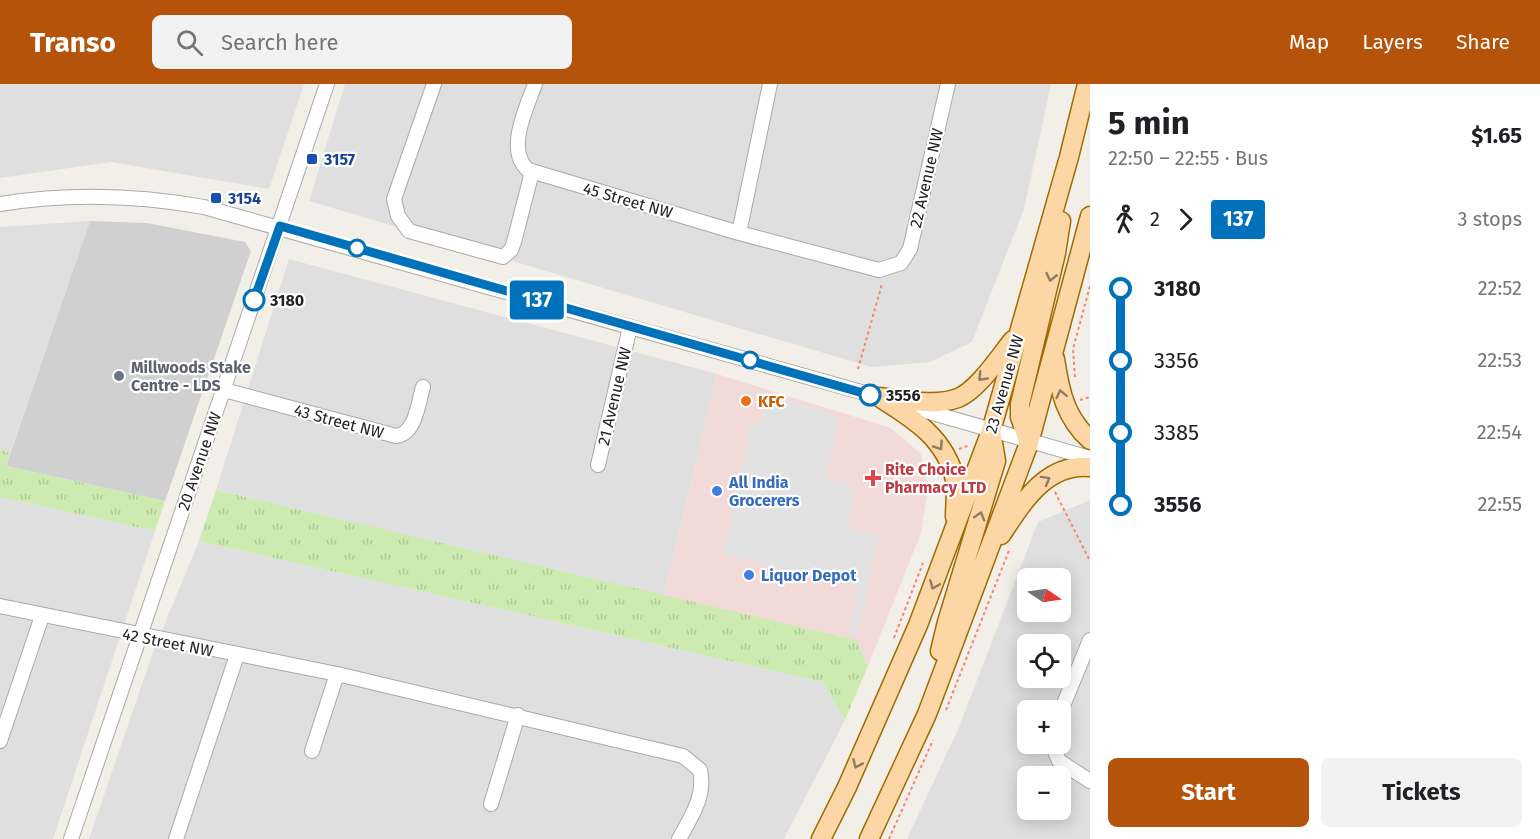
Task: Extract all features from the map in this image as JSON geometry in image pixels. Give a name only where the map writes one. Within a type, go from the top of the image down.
[{"type":"main road","name":"23 Avenue NW","points":[[820,839],[900,669],[955,531],[991,431],[1069,156],[1087,84]]},
{"type":"main road","points":[[1029,442],[1020,417],[1020,404],[1056,253],[1069,156]]},
{"type":"main road","points":[[869,839],[935,716],[984,558],[1029,442],[1090,216]]},
{"type":"main road","points":[[878,397],[940,401],[959,397],[983,377],[1020,332]]},
{"type":"main road","points":[[1057,339],[1055,357],[1064,406],[1076,428],[1090,440]]},
{"type":"main road","points":[[878,397],[919,422],[938,442],[955,480],[955,531]]},
{"type":"main road","points":[[935,716],[946,622],[996,460],[991,431]]},
{"type":"main road","points":[[984,558],[1037,484],[1074,465],[1090,467]]},
{"type":"street","name":"20 Avenue NW","points":[[71,839],[327,84]]},
{"type":"street","points":[[434,84],[394,199],[398,216],[409,231],[503,257],[511,250],[514,242],[532,172]]},
{"type":"street","name":"45 Street NW","points":[[535,84],[518,139],[520,161],[532,172],[870,270],[895,267]]},
{"type":"street","points":[[739,233],[770,84]]},
{"type":"street","name":"22 Avenue NW","points":[[895,267],[906,257],[910,249],[948,84]]},
{"type":"street","points":[[0,204],[73,197],[156,199],[214,209],[1090,458]]},
{"type":"street","name":"21 Avenue NW","points":[[598,465],[630,327]]},
{"type":"street","name":"43 Street NW","points":[[224,390],[396,436],[402,435],[410,428],[423,387]]},
{"type":"street","name":"42 Street NW","points":[[0,606],[140,637],[337,674],[674,753],[692,761],[700,770],[700,797],[679,839]]},
{"type":"street","points":[[0,741],[42,616]]},
{"type":"street","points":[[1066,700],[1090,640]]},
{"type":"street","points":[[176,839],[237,655]]},
{"type":"street","points":[[312,751],[337,674]]},
{"type":"street","points":[[490,804],[518,716]]},
{"type":"street","points":[[1056,754],[1059,761],[1090,781]]},
{"type":"path","points":[[858,369],[882,284]]},
{"type":"path","points":[[1076,384],[1073,349],[1090,286]]},
{"type":"path","points":[[1077,392],[1077,401],[1090,397]]},
{"type":"path","points":[[1047,495],[1054,491],[1090,561]]},
{"type":"path","points":[[935,716],[1012,541]]},
{"type":"path","points":[[893,640],[923,562]]},
{"type":"path","points":[[889,839],[934,738]]},
{"type":"shaded area","points":[[0,84],[304,84],[269,189],[111,162],[0,178]]},
{"type":"shaded area","points":[[345,84],[1051,84],[1024,209],[972,342],[930,362],[871,367],[309,201]]},
{"type":"shaded area","points":[[90,221],[10,453],[0,450],[0,227]]},
{"type":"shaded area","points":[[90,221],[147,223],[245,242],[251,251],[165,501],[6,466]]},
{"type":"shaded area","points":[[289,259],[717,374],[664,596],[216,490]]},
{"type":"shaded area","points":[[717,374],[891,428],[921,454],[928,488],[921,533],[868,666],[856,640],[664,596]]},
{"type":"shaded area","points":[[768,394],[839,417],[826,479],[850,484],[848,491],[855,493],[847,528],[879,536],[858,635],[848,633],[858,587],[723,554],[751,423],[760,424]]},
{"type":"shaded area","points":[[0,497],[155,531],[53,839],[0,839]]},
{"type":"shaded area","points":[[1090,500],[1090,839],[907,839],[959,727],[1017,576],[1017,622],[1071,622],[1071,568],[1020,568],[1038,522]]},
{"type":"shaded area","points":[[199,541],[823,682],[845,720],[784,839],[89,839],[153,652]]},
{"type":"green space","points":[[0,450],[10,453],[6,466],[165,501],[155,531],[0,497]]},
{"type":"green space","points":[[216,490],[856,640],[868,666],[845,720],[823,682],[199,541]]},
{"type":"bus line","name":"137","points":[[254,300],[280,226],[870,395]]},
{"type":"place","name":"3157","points":[[312,159]]},
{"type":"place","name":"3154","points":[[216,198]]},
{"type":"place","name":"3180","points":[[254,300]]},
{"type":"place","name":"Millwoods Stake Centre - LDS","points":[[119,376]]},
{"type":"place","name":"3556","points":[[870,395]]},
{"type":"place","name":"KFC","points":[[746,401]]},
{"type":"place","name":"Rite Choice Pharmacy LTD","points":[[873,478]]},
{"type":"place","name":"All India Grocerers","points":[[717,491]]},
{"type":"place","name":"Liquor Depot","points":[[749,575]]}]
